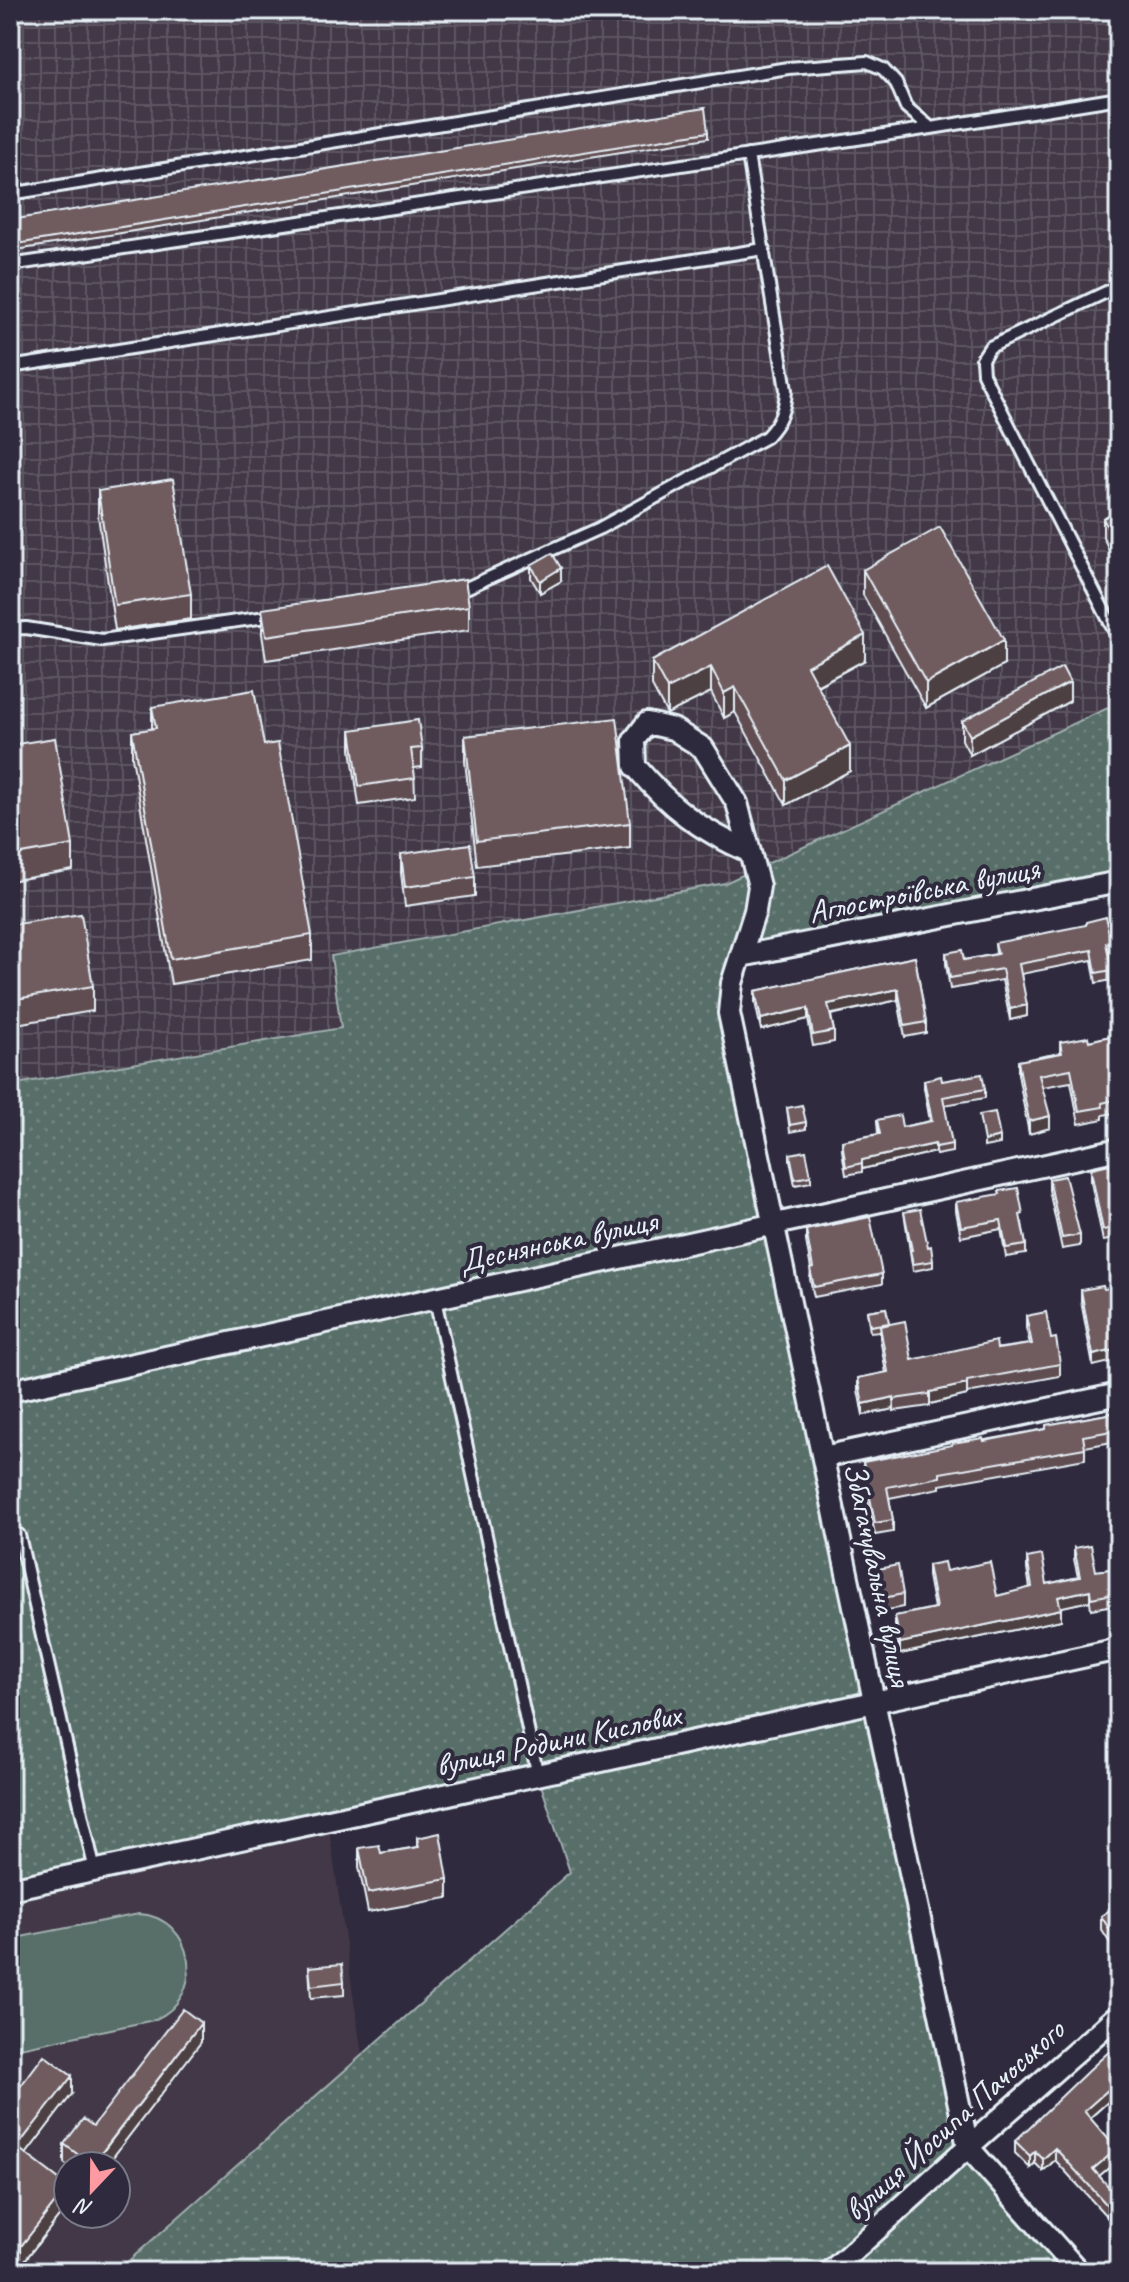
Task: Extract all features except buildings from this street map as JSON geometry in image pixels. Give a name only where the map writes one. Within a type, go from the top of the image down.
[{"type":"street","name":"Збагачувальна вулиця","points":[[750,852],[724,841],[678,811],[655,791],[635,766],[634,740],[647,723],[673,729],[703,748],[737,803],[750,852],[759,886],[755,911],[732,983],[729,1013],[968,2147],[1079,2272]]},
{"type":"street","name":"Аглостроївська вулиця","points":[[741,956],[1119,882]]},
{"type":"street","name":"Деснянська вулиця","points":[[10,1391],[1119,1149]]},
{"type":"street","points":[[823,1457],[1119,1394]]},
{"type":"street","name":"вулиця Родини Кислових","points":[[10,1889],[1119,1649]]},
{"type":"street","name":"вулиця Йосипа Пачоського","points":[[830,2272],[1119,2014]]},
{"type":"lane","points":[[10,194],[788,68],[845,62],[867,62],[883,69],[896,83],[906,107],[931,128]]},
{"type":"lane","points":[[10,265],[1119,98]]},
{"type":"lane","points":[[450,590],[466,588],[600,528],[766,437],[779,423],[785,408],[786,390],[748,155]]},
{"type":"lane","points":[[10,367],[764,249]]},
{"type":"lane","points":[[1119,286],[990,347],[982,359],[983,374],[1119,640]]},
{"type":"lane","points":[[10,629],[26,628],[102,640],[292,613]]},
{"type":"lane","points":[[435,1299],[538,1776]]},
{"type":"lane","points":[[19,1535],[95,1871]]},
{"type":"shaded area","points":[[10,10],[1119,10],[1119,722],[1110,707],[736,881],[332,955],[341,1028],[10,1085]]},
{"type":"shaded area","points":[[328,1821],[362,2055],[116,2272],[10,2272],[10,1889]]},
{"type":"green space","points":[[1110,707],[1119,722],[1119,882],[741,956],[732,983],[968,2146],[1079,2272],[116,2272],[570,1872],[538,1776],[10,1889],[10,1085],[341,1028],[331,956],[725,883]]},
{"type":"green space","points":[[139,1914],[158,1919],[173,1929],[183,1943],[188,1960],[188,1978],[182,1995],[171,2009],[154,2020],[10,2050],[10,1939]]}]
